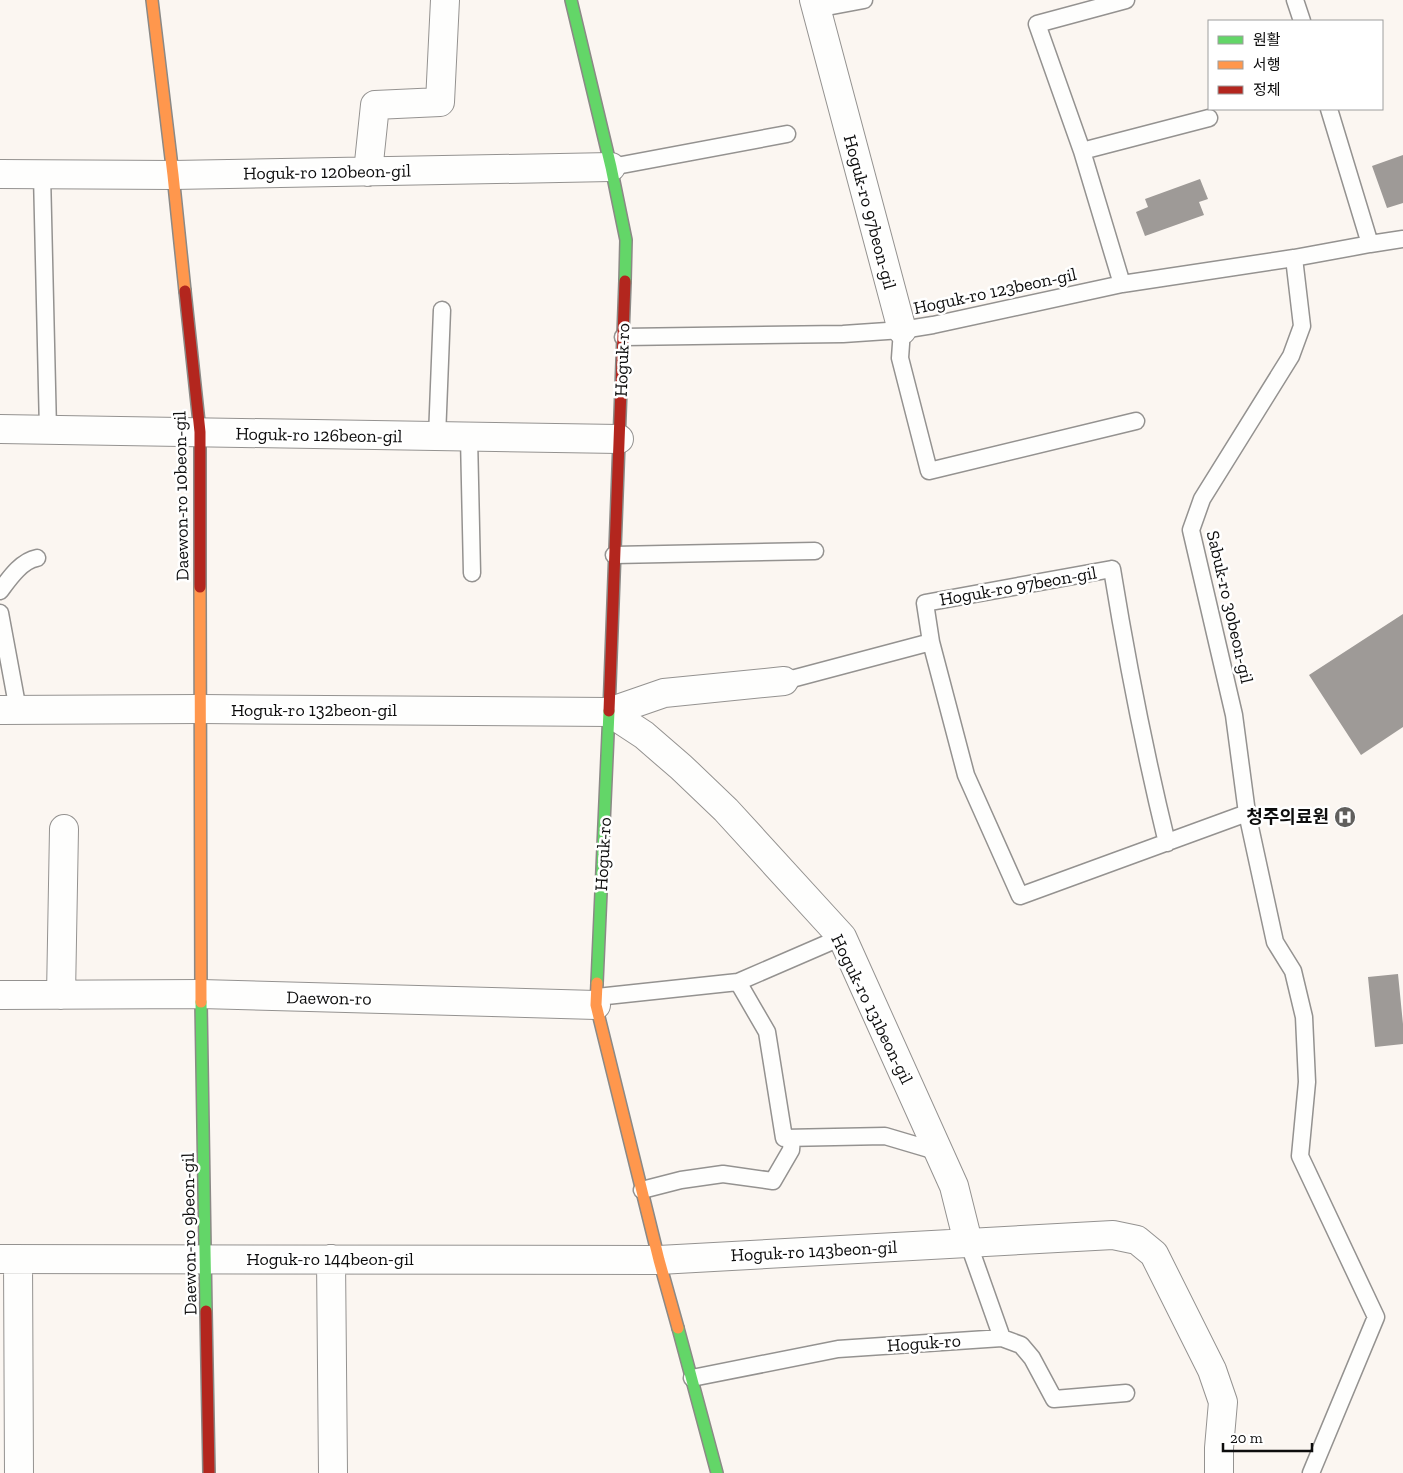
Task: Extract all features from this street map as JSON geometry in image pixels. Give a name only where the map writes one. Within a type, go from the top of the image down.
[{"type":"street","name":"Daewon-ro 10beon-gil","points":[[152,0],[173,175],[200,432],[201,994]]},
{"type":"street","points":[[368,172],[375,105],[440,102],[445,0]]},
{"type":"street","name":"Hoguk-ro","points":[[571,0],[611,167],[626,240],[610,712],[596,1001],[659,1260],[717,1473]]},
{"type":"street","name":"Hoguk-ro 97beon-gil","points":[[815,4],[902,330]]},
{"type":"street","name":"Hoguk-ro 120beon-gil","points":[[0,174],[173,175],[611,167]]},
{"type":"street","name":"Hoguk-ro 126beon-gil","points":[[0,430],[619,439]]},
{"type":"street","points":[[610,712],[664,693],[784,681]]},
{"type":"street","name":"Hoguk-ro 132beon-gil","points":[[9,710],[201,709],[610,712]]},
{"type":"street","name":"Hoguk-ro 131beon-gil","points":[[610,712],[644,735],[713,798],[842,937],[954,1186],[968,1242]]},
{"type":"street","points":[[61,995],[64,829]]},
{"type":"street","name":"Daewon-ro","points":[[0,995],[201,994],[596,1001]]},
{"type":"street","name":"Daewon-ro 9beon-gil","points":[[201,994],[207,1259],[209,1473]]},
{"type":"street","name":"Hoguk-ro 143beon-gil","points":[[659,1260],[1113,1235],[1137,1240],[1154,1254],[1212,1370],[1223,1402],[1219,1473]]},
{"type":"street","points":[[9,1259],[19,1473]]},
{"type":"street","name":"Hoguk-ro 144beon-gil","points":[[9,1259],[659,1260]]},
{"type":"street","points":[[331,1259],[333,1473]]},
{"type":"lane","name":"Hoguk-ro 97beon-gil","points":[[815,4],[864,0]]},
{"type":"lane","points":[[1122,284],[1082,151],[1037,24],[1126,0]]},
{"type":"lane","points":[[1295,0],[1302,20]]},
{"type":"lane","points":[[1329,110],[1370,244]]},
{"type":"lane","points":[[1082,151],[1209,118]]},
{"type":"lane","points":[[611,167],[788,134]]},
{"type":"lane","points":[[42,174],[48,430]]},
{"type":"lane","name":"Hoguk-ro 123beon-gil","points":[[623,337],[843,334],[902,330],[934,325],[1122,284],[1403,240]]},
{"type":"lane","name":"Sabuk-ro 30beon-gil","points":[[1294,258],[1302,326],[1291,356],[1202,499],[1191,530],[1234,714],[1247,813],[1275,942],[1293,971],[1304,1017],[1306,1082],[1300,1156],[1376,1317],[1311,1473]]},
{"type":"lane","points":[[438,437],[442,310]]},
{"type":"lane","name":"Hoguk-ro 97beon-gil","points":[[902,330],[900,358],[929,471],[1136,421]]},
{"type":"lane","points":[[469,436],[472,573]]},
{"type":"lane","points":[[614,554],[815,551]]},
{"type":"lane","points":[[0,591],[10,578],[30,560],[37,558]]},
{"type":"lane","name":"Hoguk-ro 97beon-gil","points":[[1112,569],[1130,674],[1167,844],[1020,896],[966,775],[931,642],[925,603],[1112,569]]},
{"type":"lane","name":"Hoguk-ro 132beon-gil","points":[[0,613],[9,710]]},
{"type":"lane","points":[[784,681],[931,642]]},
{"type":"lane","points":[[1167,844],[1247,813]]},
{"type":"lane","points":[[596,1001],[738,982],[842,937]]},
{"type":"lane","points":[[738,982],[767,1032],[784,1138],[885,1136],[939,1152]]},
{"type":"lane","points":[[642,1190],[681,1180],[723,1174],[773,1181],[791,1150],[792,1138]]},
{"type":"lane","points":[[968,1242],[1002,1338]]},
{"type":"lane","name":"Hoguk-ro","points":[[692,1378],[838,1349],[1002,1338],[1021,1345],[1032,1358],[1054,1399],[1126,1393]]},
{"type":"building","points":[[1403,155],[1403,203],[1387,208],[1372,166]]},
{"type":"building","points":[[1200,179],[1208,199],[1199,202],[1204,215],[1145,236],[1136,212],[1148,207],[1145,199]]},
{"type":"building","points":[[1403,614],[1403,727],[1361,755],[1309,675]]},
{"type":"building","points":[[1398,974],[1403,1044],[1375,1047],[1368,977]]},
{"type":"traffic: fast","points":[[571,0],[611,167],[626,240],[625,281]]},
{"type":"traffic: fast","points":[[597,983],[609,711]]},
{"type":"traffic: fast","points":[[201,1002],[206,1311]]},
{"type":"traffic: fast","points":[[678,1328],[717,1473]]},
{"type":"traffic: slow","points":[[152,0],[185,291]]},
{"type":"traffic: slow","points":[[200,587],[201,1002]]},
{"type":"traffic: slow","points":[[597,983],[596,1005],[659,1260],[678,1328]]},
{"type":"traffic: jam","points":[[609,711],[625,281]]},
{"type":"traffic: jam","points":[[185,291],[200,432],[200,587]]},
{"type":"traffic: jam","points":[[206,1311],[209,1473]]},
{"type":"place","name":"청주의료원","points":[[1345,817]]}]
